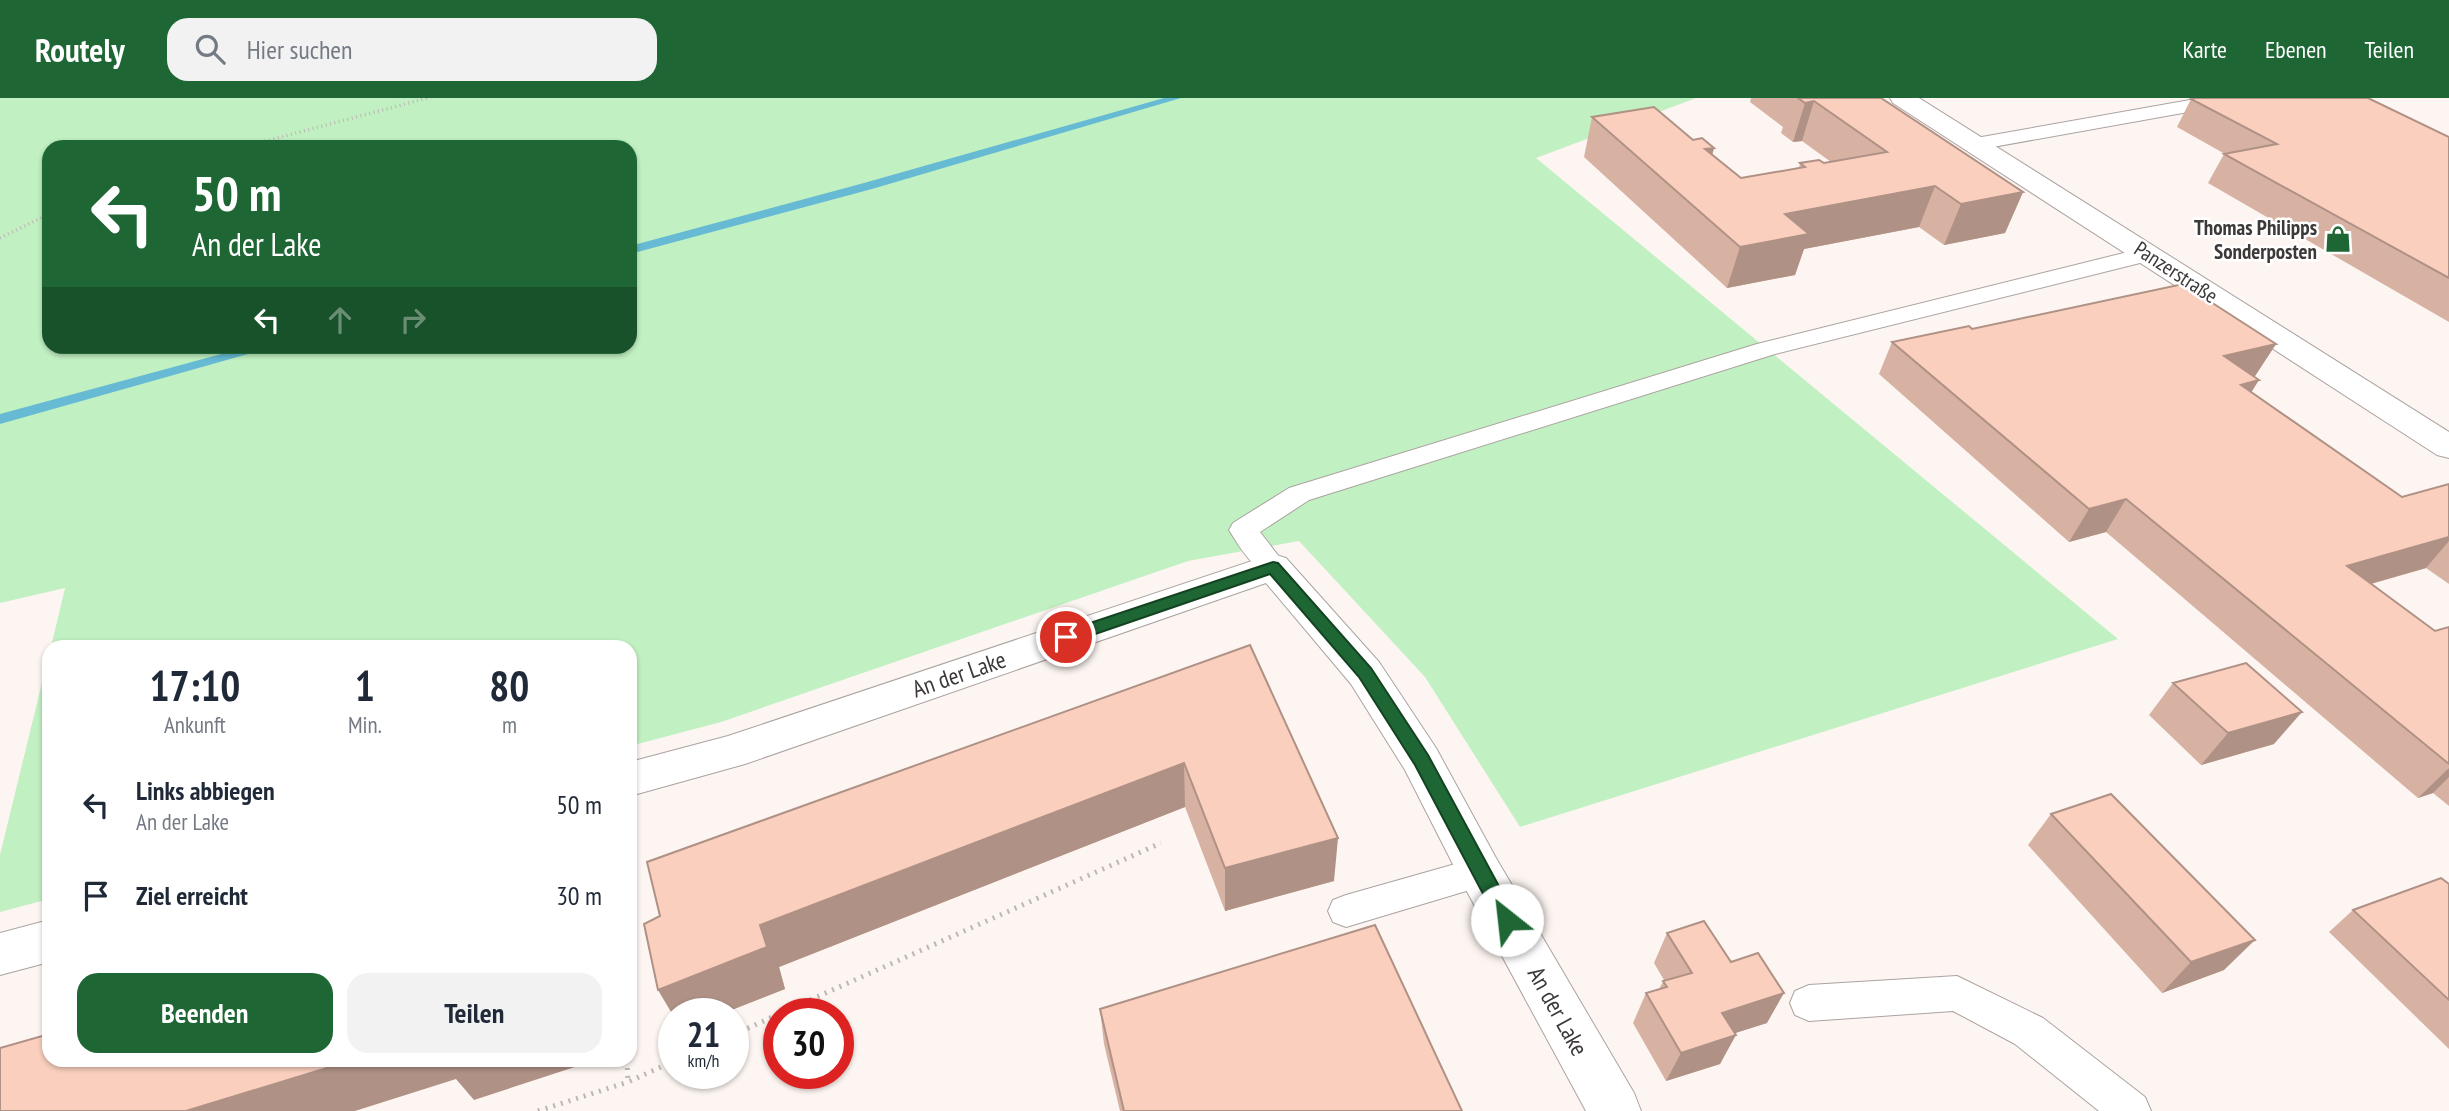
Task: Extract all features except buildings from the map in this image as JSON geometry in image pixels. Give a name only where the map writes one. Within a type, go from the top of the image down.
[{"type":"street","name":"Panzerstraße","points":[[1902,98],[2449,447]]},
{"type":"street","name":"An der Lake","points":[[637,777],[730,752],[1273,567],[1365,673],[1422,760],[1480,872],[1615,1111]]},
{"type":"street","points":[[0,954],[42,943]]},
{"type":"lane","points":[[1976,144],[2233,98]]},
{"type":"lane","points":[[1273,567],[1242,530],[1299,494],[1766,349],[2148,254]]},
{"type":"lane","points":[[1346,911],[1480,872]]},
{"type":"lane","points":[[1809,1003],[1957,993],[2029,1031],[2131,1111]]},
{"type":"path","points":[[269,140],[428,98]]},
{"type":"path","points":[[0,238],[42,217]]},
{"type":"path","points":[[816,998],[1161,843]]},
{"type":"path","points":[[627,1067],[628,1082]]},
{"type":"path","points":[[538,1111],[628,1082],[658,1068]]},
{"type":"green space","points":[[0,98],[1696,98],[1536,158],[2118,639],[1520,827],[1425,677],[1299,541],[1188,561],[721,722],[637,744],[637,640],[53,640],[65,588],[0,603]]},
{"type":"green space","points":[[42,683],[42,901],[0,912],[0,855]]},
{"type":"waterway","points":[[637,248],[868,186],[1176,98]]},
{"type":"waterway","points":[[0,419],[240,354]]},
{"type":"place","name":"Thomas Philipps Sonderposten","points":[[2338,239]]},
{"type":"route","points":[[1066,637],[1273,567],[1365,673],[1422,760],[1507,920]]}]
